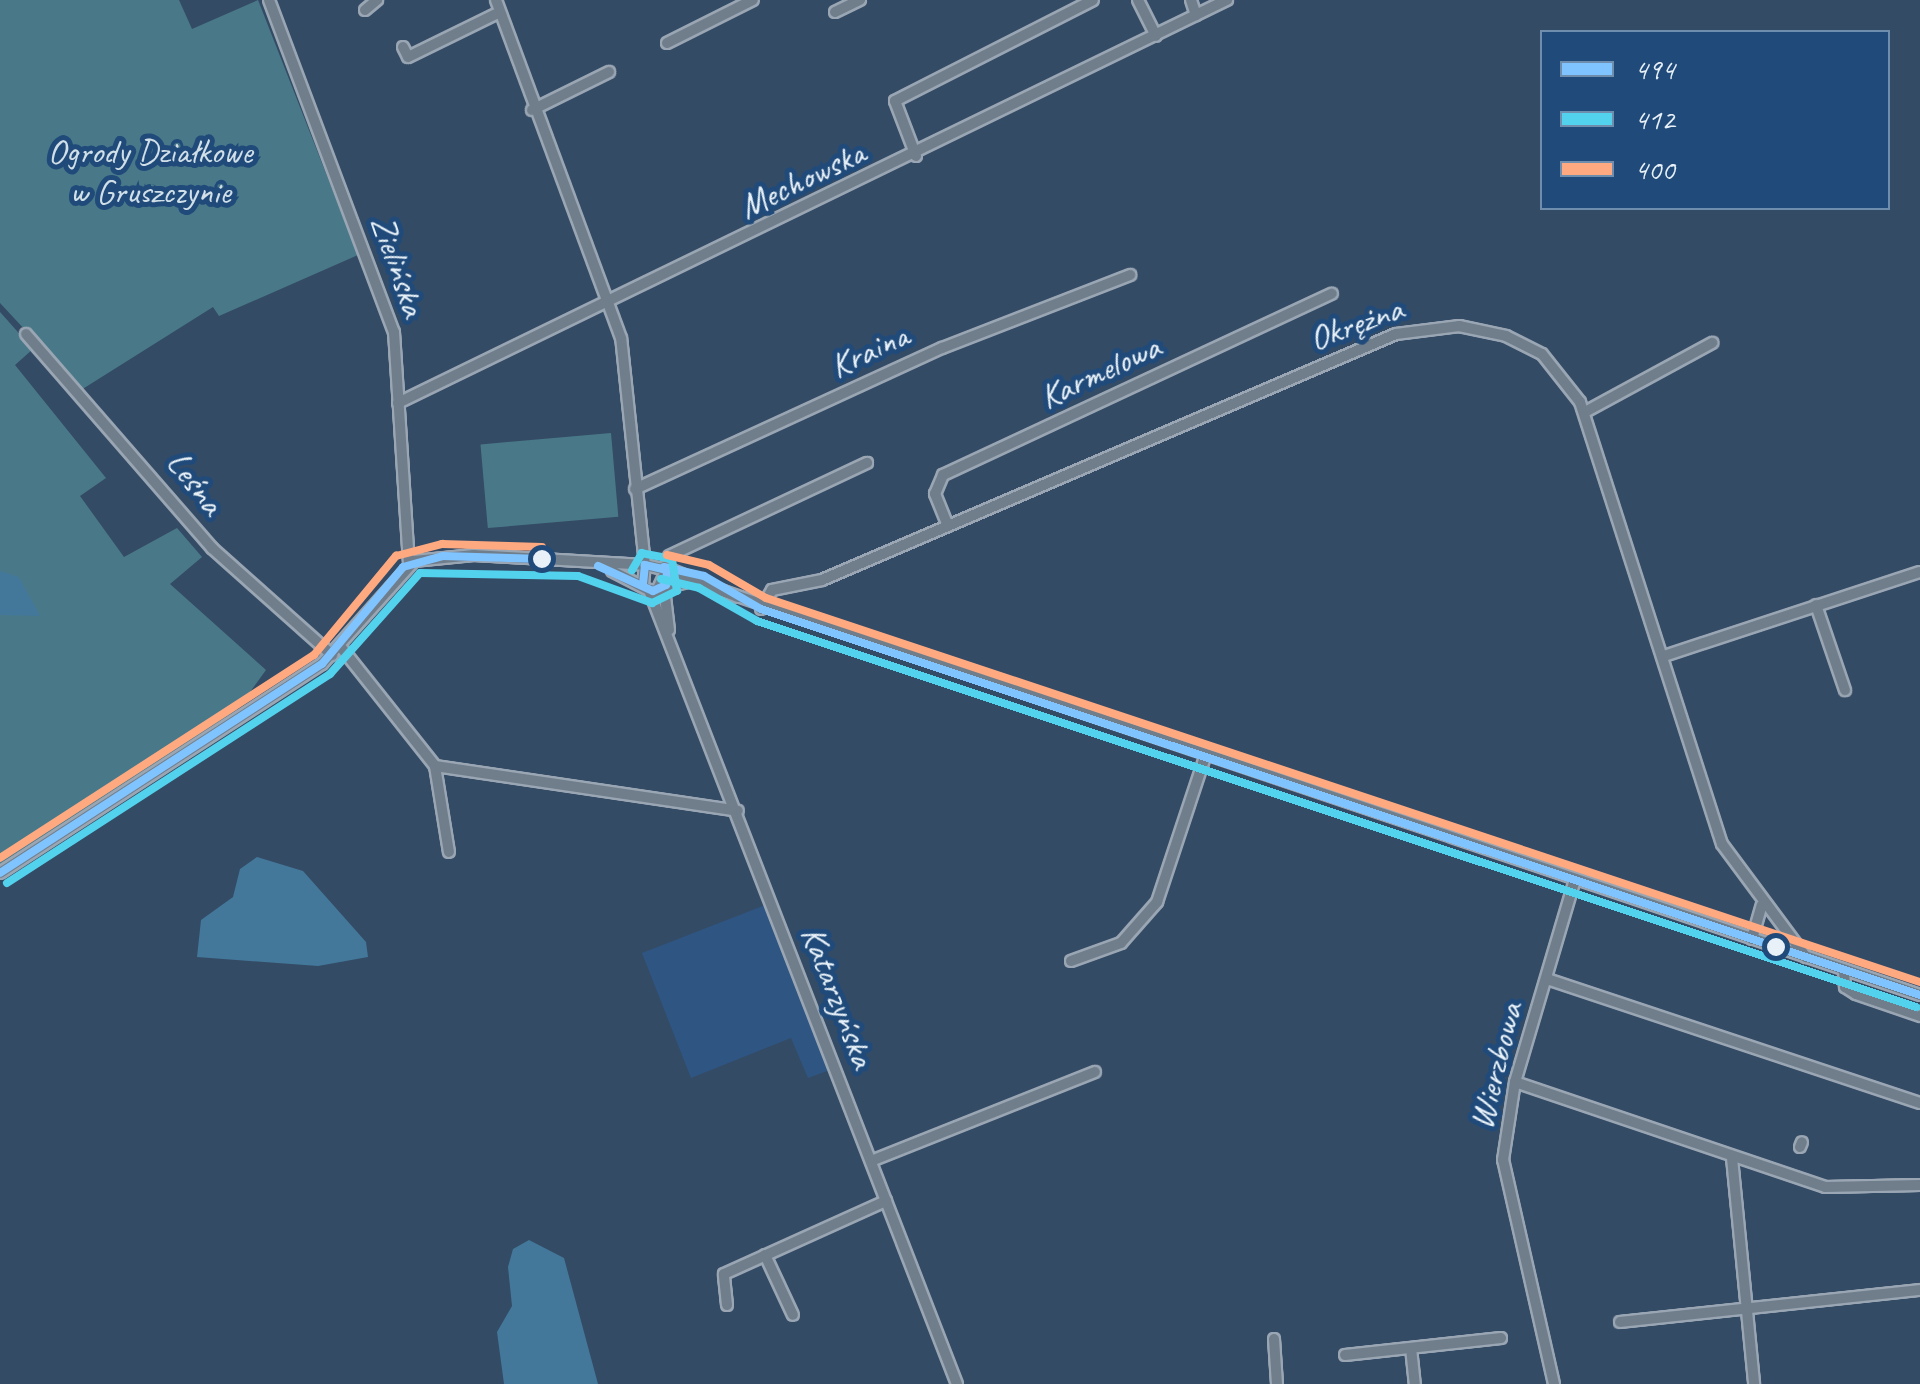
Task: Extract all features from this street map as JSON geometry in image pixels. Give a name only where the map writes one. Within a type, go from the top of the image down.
[{"type":"street","name":"Zielińska","points":[[269,0],[391,320],[409,564]]},
{"type":"street","points":[[364,10],[377,0]]},
{"type":"street","points":[[666,43],[752,0]]},
{"type":"street","points":[[836,12],[860,0]]},
{"type":"street","points":[[916,156],[894,101],[1094,0]]},
{"type":"street","points":[[1138,0],[1156,36]]},
{"type":"street","points":[[1191,0],[1196,15]]},
{"type":"street","name":"Mechowska","points":[[398,403],[916,156],[1226,0]]},
{"type":"street","points":[[403,47],[408,57],[498,6],[532,110],[612,303],[640,533],[659,563],[761,609],[1920,995]]},
{"type":"street","points":[[532,110],[608,72]]},
{"type":"street","name":"Kraina","points":[[636,489],[942,348],[1130,275]]},
{"type":"street","name":"Karmelowa","points":[[948,526],[935,494],[943,475],[1332,294]]},
{"type":"street","name":"Okrężna","points":[[761,609],[772,590],[822,580],[1426,327],[1478,327],[1525,345],[1569,383],[1585,412],[1717,832],[1762,904],[1806,957]]},
{"type":"street","name":"Leśna","points":[[26,334],[212,548],[336,650],[435,766]]},
{"type":"street","points":[[1585,412],[1712,343]]},
{"type":"street","points":[[0,873],[336,650],[409,564],[463,555],[598,566],[659,563],[867,464]]},
{"type":"street","points":[[692,546],[694,577]]},
{"type":"street","points":[[646,588],[659,563]]},
{"type":"street","name":"Katarzyńska","points":[[659,563],[669,630]]},
{"type":"street","points":[[598,566],[646,588],[664,588],[694,577]]},
{"type":"street","points":[[1664,656],[1920,572]]},
{"type":"street","name":"Katarzyńska","points":[[646,588],[669,630],[958,1384]]},
{"type":"street","points":[[1816,606],[1845,690]]},
{"type":"street","points":[[1071,961],[1121,943],[1157,902],[1205,757]]},
{"type":"street","points":[[449,852],[435,766],[738,811]]},
{"type":"street","name":"Wierzbowa","points":[[1554,1384],[1503,1160],[1515,1082],[1575,880]]},
{"type":"street","points":[[1752,939],[1762,904]]},
{"type":"street","points":[[1844,970],[1845,987],[1920,1016]]},
{"type":"street","points":[[1547,979],[1920,1103]]},
{"type":"street","points":[[1878,1002],[1884,983]]},
{"type":"street","points":[[871,1162],[1095,1072]]},
{"type":"street","points":[[1515,1082],[1732,1158],[1838,1189],[1920,1185]]},
{"type":"street","points":[[1732,1158],[1754,1384]]},
{"type":"street","points":[[727,1305],[724,1274],[886,1202]]},
{"type":"street","points":[[764,1255],[793,1315]]},
{"type":"street","points":[[1620,1322],[1920,1290]]},
{"type":"street","points":[[1274,1338],[1277,1384]]},
{"type":"street","points":[[1344,1355],[1501,1338]]},
{"type":"street","points":[[1411,1348],[1416,1384]]},
{"type":"shaded area","points":[[0,571],[19,577],[40,616],[0,615]]},
{"type":"shaded area","points":[[257,857],[303,871],[366,942],[368,957],[318,966],[197,957],[201,920],[233,897],[240,869]]},
{"type":"shaded area","points":[[765,905],[830,1070],[808,1078],[791,1038],[691,1078],[642,953]]},
{"type":"shaded area","points":[[529,1240],[564,1258],[598,1384],[504,1384],[497,1332],[512,1306],[508,1267],[513,1249]]},
{"type":"green space","name":"Ogrody Działkowe w Gruszczynie","points":[[0,0],[179,0],[192,29],[258,0],[358,255],[219,316],[213,307],[81,390],[0,303]]},
{"type":"green space","points":[[0,312],[33,349],[15,365],[106,478],[80,496],[124,557],[177,528],[202,557],[170,584],[266,670],[237,710],[0,865]]},
{"type":"green space","points":[[611,433],[618,517],[488,528],[480,444]]},
{"type":"transit line","name":"400","points":[[0,858],[314,655],[396,556],[442,544],[542,547]]},
{"type":"transit line","name":"412","points":[[7,883],[330,674],[420,573],[578,576],[652,603],[677,591],[672,559],[642,553],[632,570]]},
{"type":"transit line","name":"400","points":[[667,555],[709,565],[766,598],[1920,982]]},
{"type":"transit line","name":"494","points":[[0,873],[322,664],[403,567],[443,556],[542,559]]},
{"type":"transit line","name":"494","points":[[598,566],[653,591],[666,585],[667,570],[645,565],[643,585]]},
{"type":"transit line","name":"494","points":[[664,567],[704,576],[761,609],[1920,995]]},
{"type":"transit line","name":"412","points":[[661,579],[699,588],[757,621],[1916,1007]]}]
